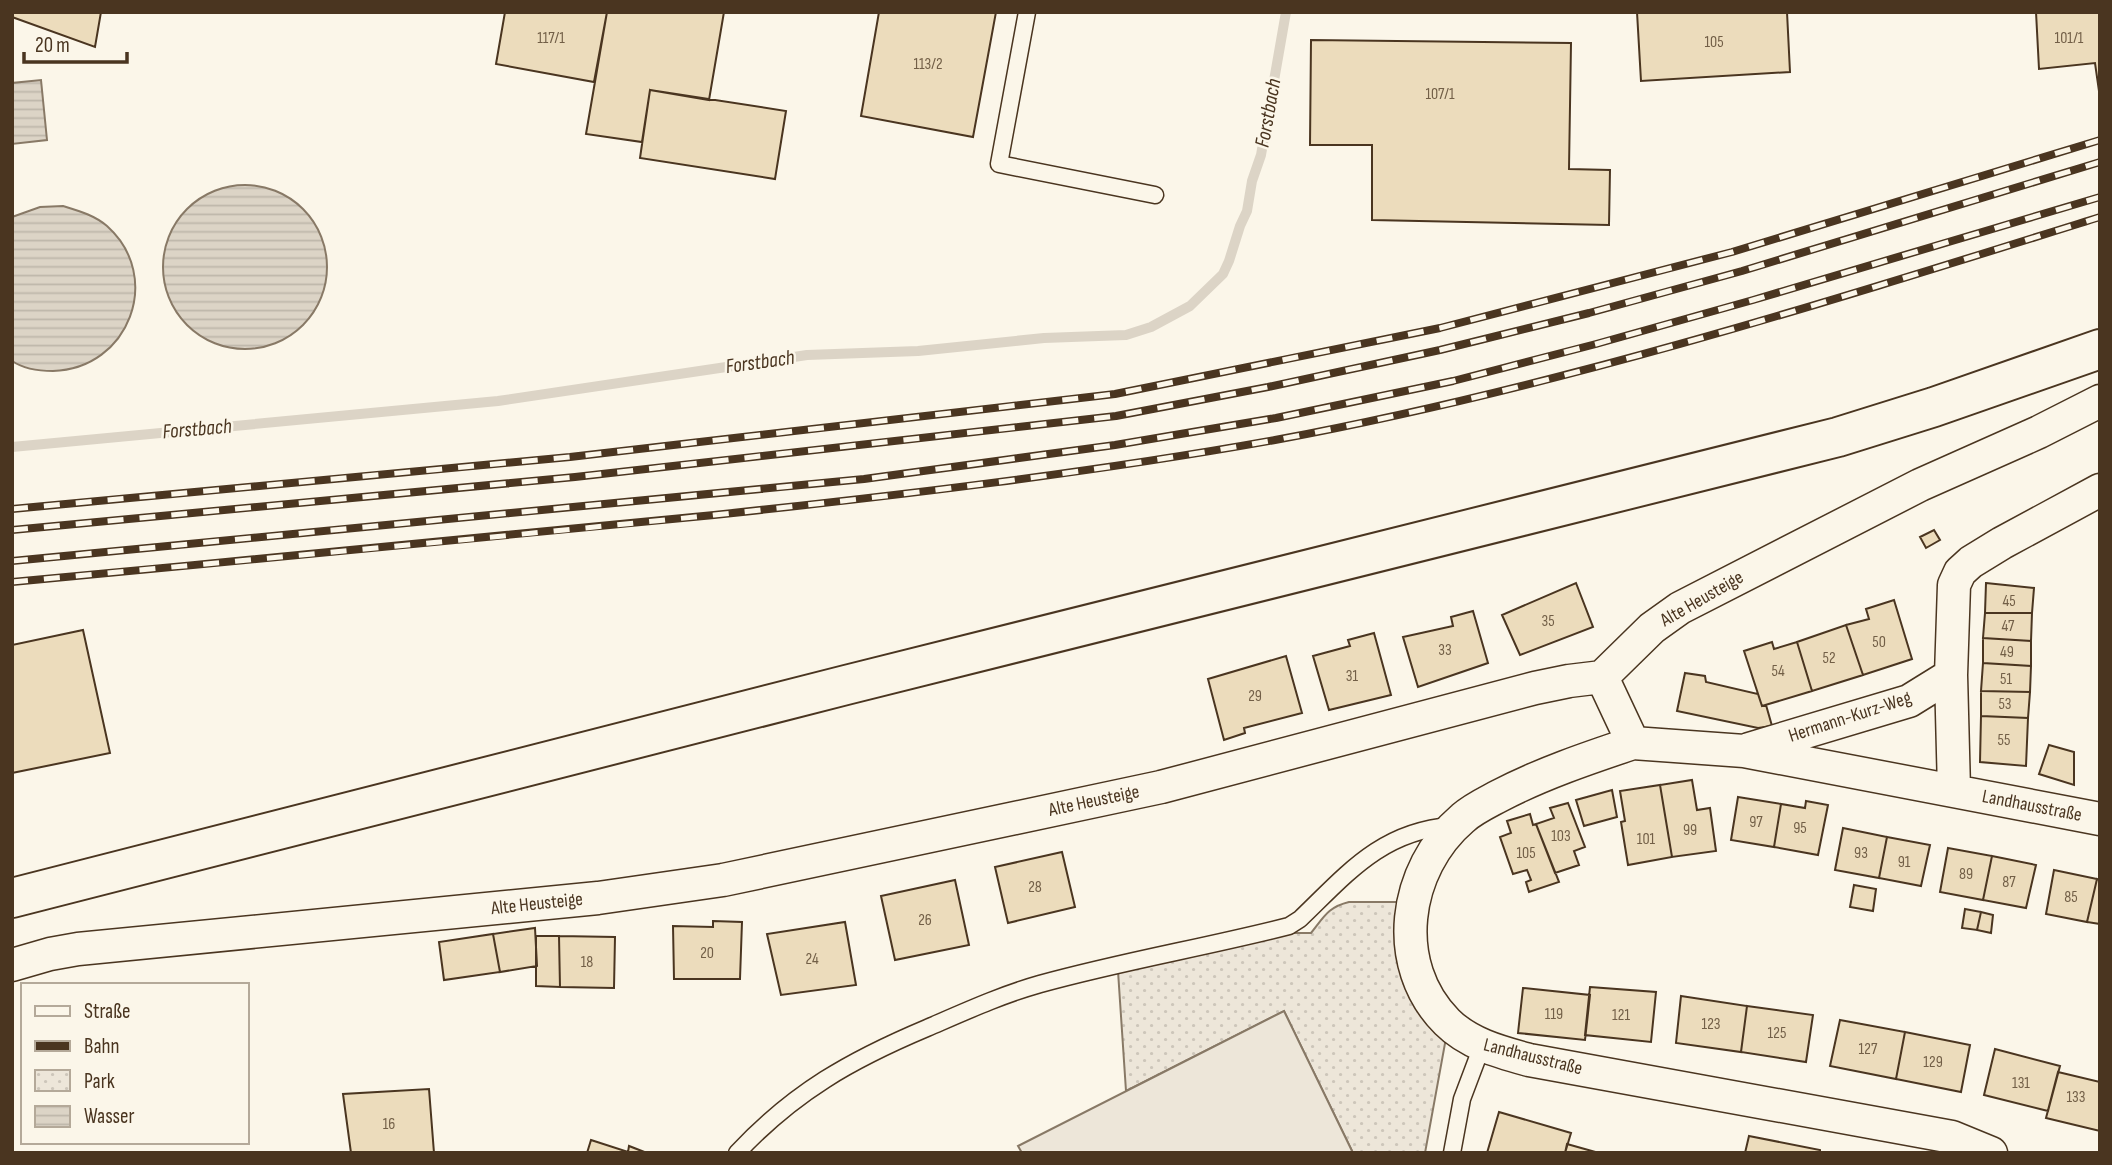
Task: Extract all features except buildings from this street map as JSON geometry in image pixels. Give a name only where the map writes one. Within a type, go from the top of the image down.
[{"type":"main road","points":[[12,898],[1838,437],[1934,407],[2100,349]]},
{"type":"street","name":"Alte Heusteige","points":[[12,965],[50,954],[91,947],[571,901],[723,880],[1161,787],[1535,688],[1602,677],[1652,628],[1680,608],[1920,485],[2039,432],[2100,401]]},
{"type":"street","points":[[1954,790],[1951,675],[1954,584],[1960,572],[1971,562],[2100,490]]},
{"type":"street","name":"Hermann-Kurz-Weg","points":[[1744,751],[1909,701],[1951,675]]},
{"type":"street","points":[[1602,677],[1633,743]]},
{"type":"street","name":"Landhausstraße","points":[[1991,1153],[1952,1137],[1529,1060],[1482,1046],[1456,1030],[1437,1010],[1419,976],[1410,944],[1411,909],[1416,889],[1437,848],[1453,826],[1479,806],[1545,775],[1633,743],[1744,751],[2100,820]]},
{"type":"lane","points":[[1027,12],[999,164],[1155,195]]},
{"type":"lane","points":[[737,1153],[793,1101],[880,1048],[998,997],[1039,984],[1289,926],[1300,919],[1365,858],[1380,848],[1416,831],[1453,826]]},
{"type":"lane","points":[[1452,1153],[1462,1099],[1482,1046]]},
{"type":"green space","points":[[1349,902],[1399,902],[1395,927],[1396,945],[1446,1038],[1425,1153],[1353,1153],[1284,1011],[1126,1091],[1118,971],[1293,933],[1311,933],[1331,910]]},
{"type":"green space","points":[[1284,1011],[1353,1153],[1022,1153],[1018,1146]]},
{"type":"water","points":[[41,80],[47,140],[12,144],[12,83]]},
{"type":"water","points":[[245,185],[276,191],[303,209],[321,236],[327,267],[321,298],[303,325],[276,343],[245,349],[214,343],[187,325],[169,298],[163,267],[169,236],[187,209],[214,191]]},
{"type":"water","points":[[63,206],[86,214],[107,226],[124,247],[133,270],[135,294],[130,317],[119,338],[102,355],[79,366],[53,371],[37,370],[12,361],[12,217],[40,207]]},
{"type":"waterway","name":"Forstbach","points":[[12,447],[498,401],[807,355],[918,351],[1044,338],[1126,335],[1151,327],[1190,306],[1223,274],[1229,261],[1247,211],[1252,181],[1261,155],[1286,12]]},
{"type":"railway","points":[[12,509],[570,457],[1115,394],[1440,328],[1732,252],[2100,140]]},
{"type":"railway","points":[[12,530],[575,477],[1116,416],[1440,350],[1589,313],[1742,271],[2100,162]]},
{"type":"railway","points":[[12,561],[864,479],[1115,445],[1276,418],[1453,381],[1596,344],[2100,197]]},
{"type":"railway","points":[[12,582],[714,515],[1066,473],[1275,440],[1380,419],[1588,369],[1794,311],[2100,217]]}]
